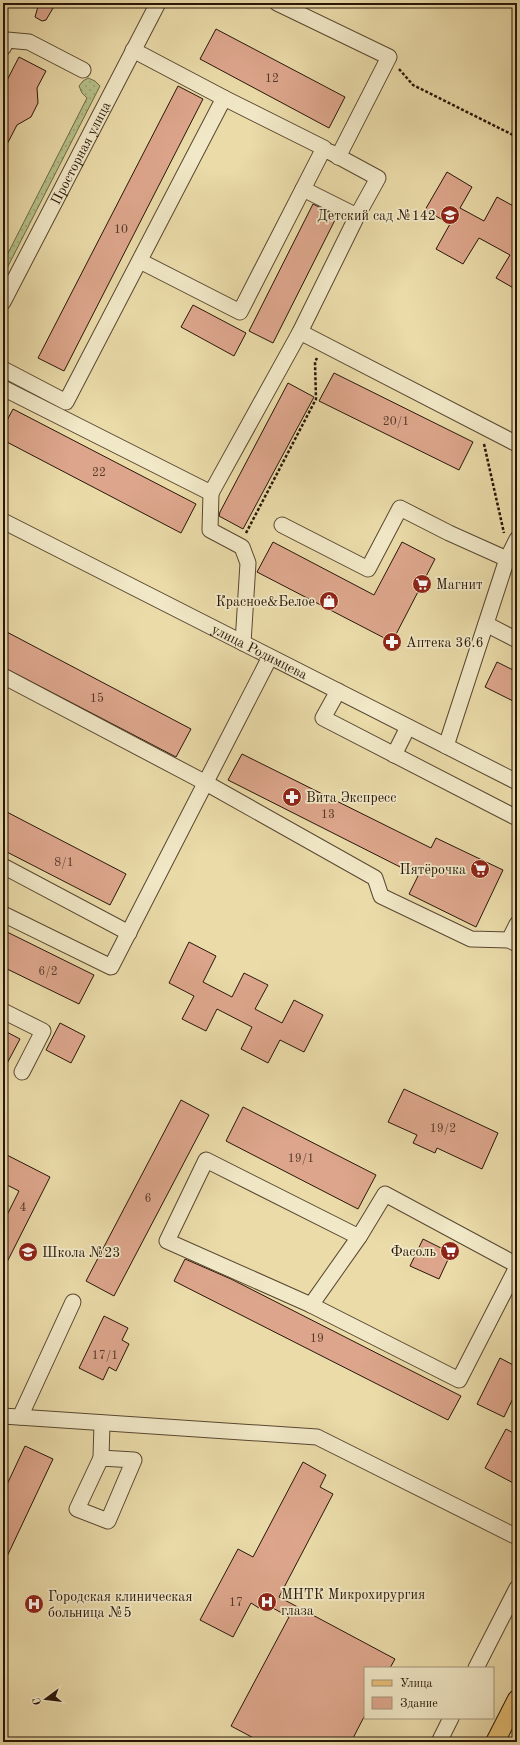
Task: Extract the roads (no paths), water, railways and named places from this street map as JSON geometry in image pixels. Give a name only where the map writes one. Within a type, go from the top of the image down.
[{"type":"main road","points":[[495,1742],[517,1699]]},
{"type":"street","name":"Просторная улица","points":[[3,302],[158,3]]},
{"type":"street","points":[[277,3],[388,57],[338,157]]},
{"type":"street","points":[[4,42],[29,42],[83,70]]},
{"type":"street","points":[[133,50],[324,148],[378,178],[357,216],[300,332],[210,493],[210,530],[242,547],[248,564],[243,643]]},
{"type":"street","points":[[3,369],[66,402],[224,98]]},
{"type":"street","points":[[140,260],[240,312],[324,148]]},
{"type":"street","points":[[303,189],[357,216]]},
{"type":"street","points":[[300,332],[517,444]]},
{"type":"street","points":[[3,388],[210,493]]},
{"type":"street","points":[[282,525],[368,569],[400,508],[501,556]]},
{"type":"street","name":"улица Родимцева","points":[[3,521],[517,782]]},
{"type":"street","points":[[446,746],[486,624],[501,556],[517,539]]},
{"type":"street","points":[[486,624],[517,640]]},
{"type":"street","points":[[3,914],[112,967],[270,657]]},
{"type":"street","points":[[3,676],[206,783],[375,878],[381,896],[471,939],[513,942],[517,924]]},
{"type":"street","points":[[338,691],[323,718],[517,818]]},
{"type":"street","points":[[394,755],[408,727]]},
{"type":"street","points":[[3,866],[129,932]]},
{"type":"street","points":[[3,1010],[43,1031],[22,1072]]},
{"type":"street","points":[[311,1305],[359,1237],[385,1194],[517,1266],[459,1380],[311,1305],[167,1241],[206,1160],[359,1237]]},
{"type":"street","points":[[20,1417],[73,1302]]},
{"type":"street","points":[[3,1416],[317,1437],[517,1537]]},
{"type":"street","points":[[101,1458],[134,1460],[108,1521],[77,1509],[101,1458],[102,1423]]},
{"type":"street","points":[[477,1667],[517,1588]]},
{"type":"street","points":[[439,1742],[450,1719]]},
{"type":"place","name":"Детский сад №142","points":[[450,215]]},
{"type":"place","name":"Магнит","points":[[422,584]]},
{"type":"place","name":"Красное&Белое","points":[[329,601]]},
{"type":"place","name":"Аптека 36.6","points":[[392,642]]},
{"type":"place","name":"Вита Экспресс","points":[[292,797]]},
{"type":"place","name":"Пятёрочка","points":[[480,869]]},
{"type":"place","name":"Фасоль","points":[[450,1251]]},
{"type":"place","name":"Школа №23","points":[[28,1252]]},
{"type":"place","name":"МНТК Микрохирургия глаза","points":[[267,1602]]},
{"type":"place","name":"Городская клиническая больница №5","points":[[34,1604]]}]
